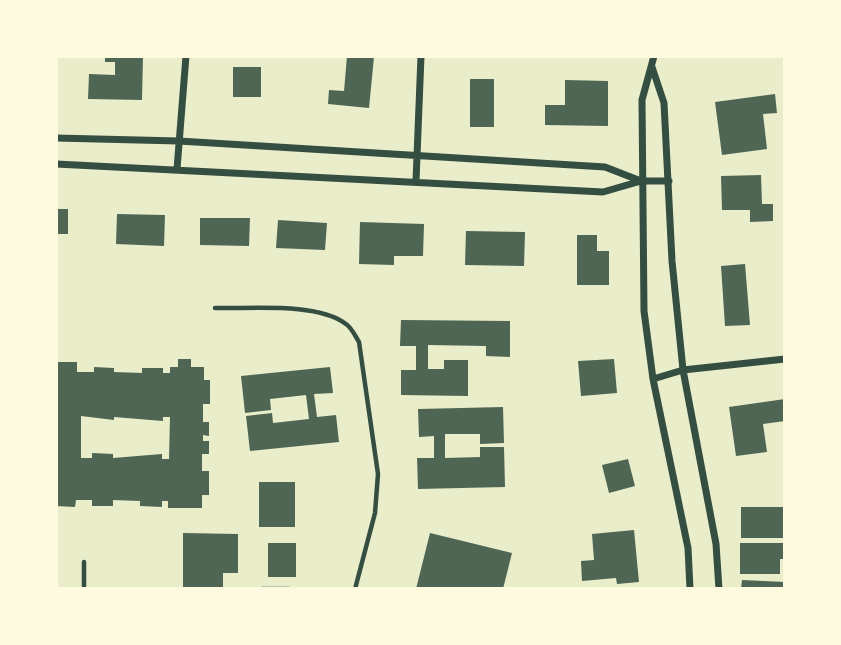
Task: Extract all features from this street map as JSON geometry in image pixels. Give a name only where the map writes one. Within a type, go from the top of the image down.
[{"type":"street","points":[[177,169],[186,56]]},
{"type":"street","points":[[416,181],[421,56]]},
{"type":"street","points":[[654,56],[642,100],[644,311],[653,379],[684,524],[690,589]]},
{"type":"street","points":[[652,66],[664,103],[671,261],[683,370],[716,544],[719,589]]},
{"type":"street","points":[[56,138],[179,141],[605,167],[641,181]]},
{"type":"street","points":[[56,164],[603,192],[641,181],[669,181]]},
{"type":"street","points":[[653,379],[683,370],[785,359]]},
{"type":"lane","points":[[215,308],[332,315],[349,326],[359,342],[378,474],[375,513],[355,589]]},
{"type":"lane","points":[[84,562],[84,589]]},
{"type":"lane","points":[[262,589],[289,589]]},
{"type":"building","points":[[105,56],[143,56],[142,100],[88,99],[89,74],[115,75],[115,62],[105,62]]},
{"type":"building","points":[[347,56],[374,57],[369,108],[328,104],[329,90],[344,91]]},
{"type":"building","points":[[233,67],[261,67],[261,97],[233,97]]},
{"type":"building","points":[[470,79],[494,79],[494,127],[470,127]]},
{"type":"building","points":[[565,80],[608,81],[608,126],[545,125],[545,105],[565,105]]},
{"type":"building","points":[[775,94],[777,113],[763,114],[767,149],[722,155],[715,102]]},
{"type":"building","points":[[761,175],[762,204],[773,204],[773,221],[750,222],[750,210],[722,210],[721,176]]},
{"type":"building","points":[[56,209],[68,209],[68,234],[56,234]]},
{"type":"building","points":[[117,214],[165,215],[164,246],[116,244]]},
{"type":"building","points":[[200,218],[250,218],[249,246],[200,245]]},
{"type":"building","points":[[278,220],[327,223],[325,250],[276,248]]},
{"type":"building","points":[[360,222],[424,224],[423,256],[394,256],[394,265],[359,264]]},
{"type":"building","points":[[466,231],[525,232],[524,266],[465,265]]},
{"type":"building","points":[[577,235],[597,235],[597,251],[609,251],[609,285],[577,285]]},
{"type":"building","points":[[745,264],[750,325],[725,326],[721,266]]},
{"type":"building","points":[[401,320],[510,321],[510,357],[486,356],[486,346],[428,345],[428,369],[444,369],[444,360],[468,360],[468,396],[401,395],[401,370],[416,370],[416,346],[400,346]]},
{"type":"building","points":[[178,359],[191,359],[191,367],[204,367],[204,380],[210,380],[210,404],[203,404],[203,422],[209,422],[209,436],[203,435],[203,441],[209,441],[209,454],[202,454],[202,471],[209,471],[209,495],[202,495],[202,508],[168,508],[168,501],[162,501],[162,507],[140,506],[140,501],[113,500],[113,506],[92,506],[92,500],[76,500],[75,507],[56,506],[56,362],[77,362],[77,372],[94,372],[94,367],[114,368],[114,372],[142,373],[142,368],[163,368],[163,373],[170,373],[170,367],[178,367]],"holes":[[[81,416],[114,420],[114,417],[163,421],[163,417],[170,417],[169,459],[162,459],[162,454],[113,458],[113,454],[92,453],[92,458],[81,458]]]},
{"type":"building","points":[[614,359],[617,393],[581,396],[578,361]]},
{"type":"building","points":[[330,367],[333,393],[314,394],[317,417],[336,415],[339,442],[250,451],[246,416],[272,413],[273,423],[309,419],[306,395],[270,399],[271,410],[245,413],[241,376]]},
{"type":"building","points":[[785,399],[785,421],[763,424],[767,452],[736,456],[729,407]]},
{"type":"building","points":[[503,407],[504,443],[480,444],[480,434],[445,434],[445,458],[480,457],[480,447],[504,447],[505,487],[418,489],[417,458],[434,458],[434,436],[419,437],[418,409]]},
{"type":"building","points":[[628,459],[635,486],[609,493],[602,465]]},
{"type":"building","points":[[259,482],[295,482],[295,527],[259,527]]},
{"type":"building","points":[[741,507],[785,507],[785,538],[741,538]]},
{"type":"building","points":[[634,530],[639,582],[617,584],[616,578],[582,581],[581,561],[594,560],[592,534]]},
{"type":"building","points":[[183,533],[238,534],[238,573],[223,573],[223,589],[183,589]]},
{"type":"building","points":[[430,533],[512,553],[503,589],[416,589]]},
{"type":"building","points":[[268,543],[296,543],[296,577],[268,577]]},
{"type":"building","points":[[740,543],[785,543],[785,559],[780,559],[780,574],[740,574]]},
{"type":"building","points":[[742,580],[785,582],[785,589],[741,589]]}]
